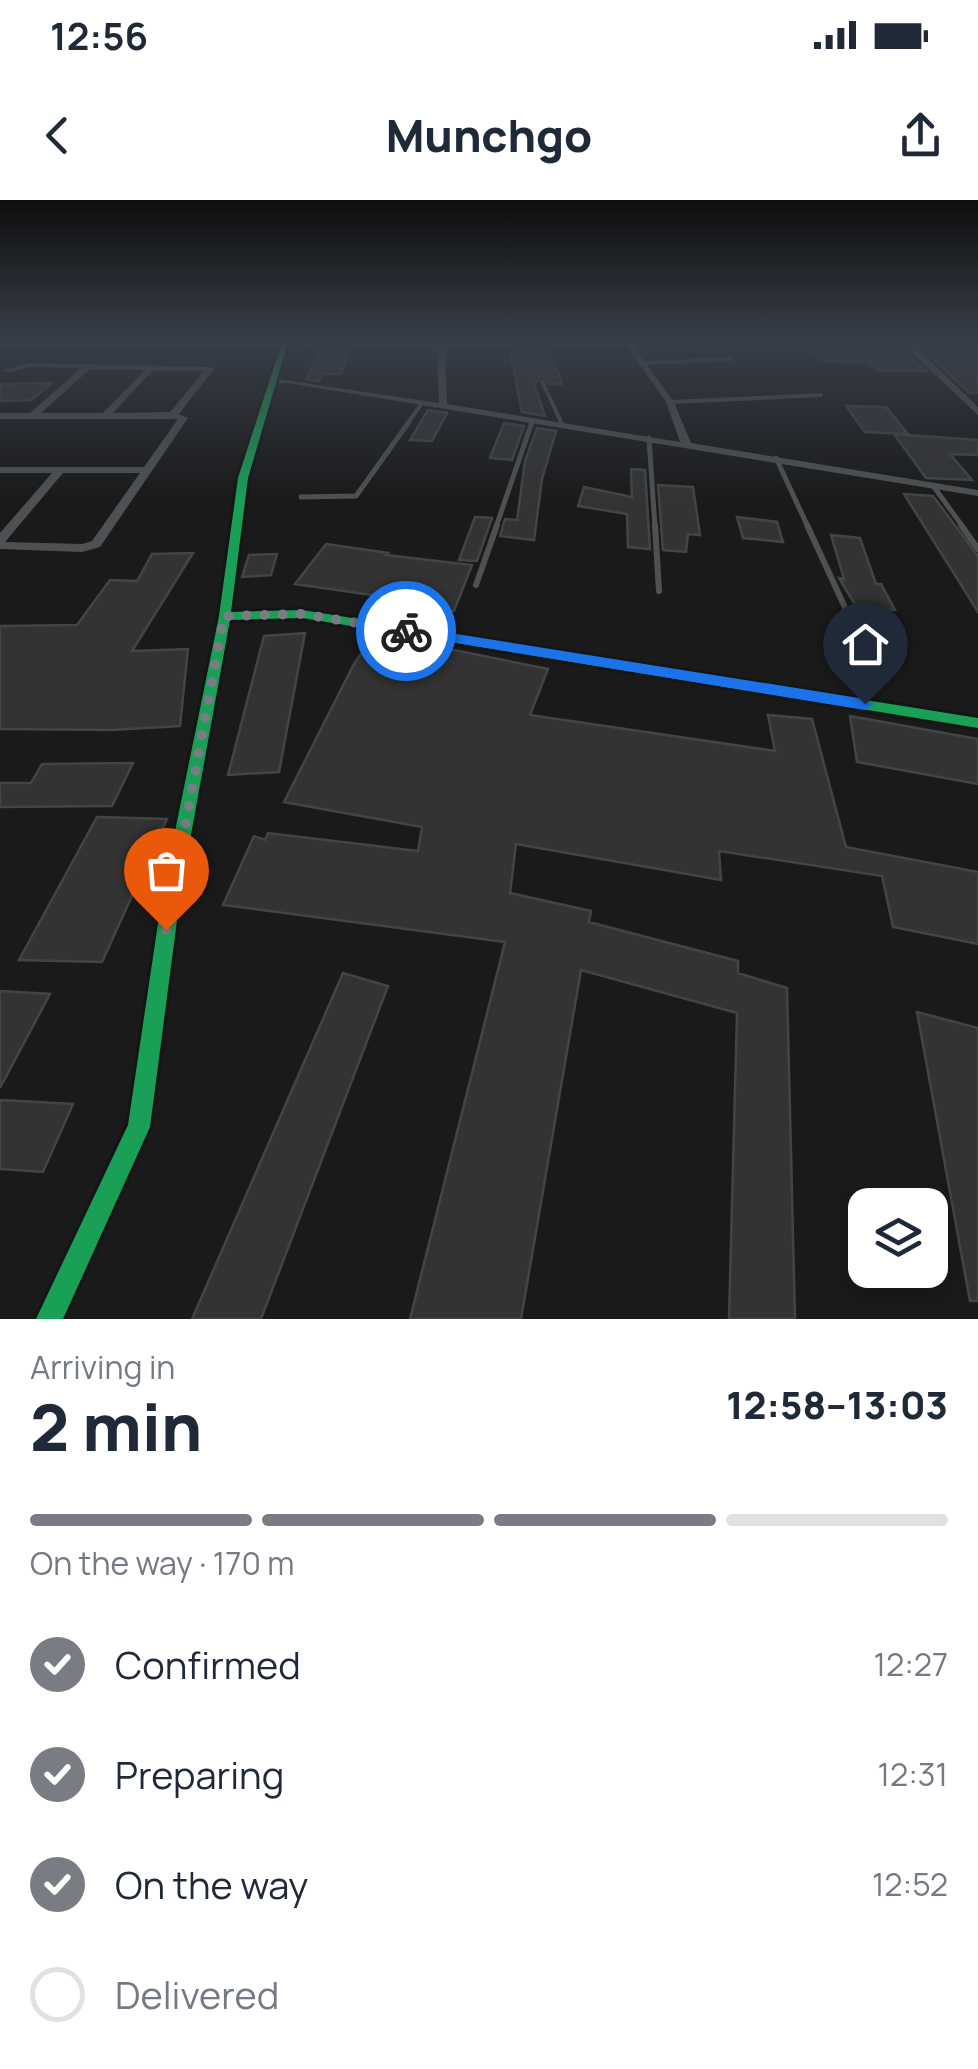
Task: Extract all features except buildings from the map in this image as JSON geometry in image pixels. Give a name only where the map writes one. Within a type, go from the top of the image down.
[{"type":"street","points":[[32,416],[57,394]]},
{"type":"street","points":[[106,415],[126,394]]},
{"type":"street","points":[[173,414],[190,394]]},
{"type":"street","points":[[49,1319],[139,1127],[172,890],[224,616],[243,478],[269,394]]},
{"type":"street","points":[[369,394],[978,493]]},
{"type":"street","points":[[443,394],[443,406]]},
{"type":"street","points":[[665,394],[686,444]]},
{"type":"street","points":[[960,394],[978,412]]},
{"type":"street","points":[[0,416],[173,414],[184,418],[96,544],[82,548],[0,542]]},
{"type":"street","points":[[0,470],[148,470]]},
{"type":"street","points":[[0,542],[60,470]]},
{"type":"street","points":[[224,616],[302,614],[978,723]]},
{"type":"lane","points":[[548,394],[562,426]]},
{"type":"lane","points":[[670,402],[821,395]]},
{"type":"lane","points":[[301,497],[356,496],[422,403]]},
{"type":"lane","points":[[476,585],[532,421]]},
{"type":"lane","points":[[649,438],[659,591]]},
{"type":"lane","points":[[776,458],[854,627]]},
{"type":"lane","points":[[934,487],[978,549]]},
{"type":"cycle path","points":[[49,1319],[139,1127],[172,890],[225,616],[243,478],[269,394]]},
{"type":"cycle path","points":[[225,616],[302,614],[978,723]]},
{"type":"way so far","points":[[166,930],[224,616],[302,614],[406,631]]},
{"type":"route","points":[[406,631],[865,704]]}]
